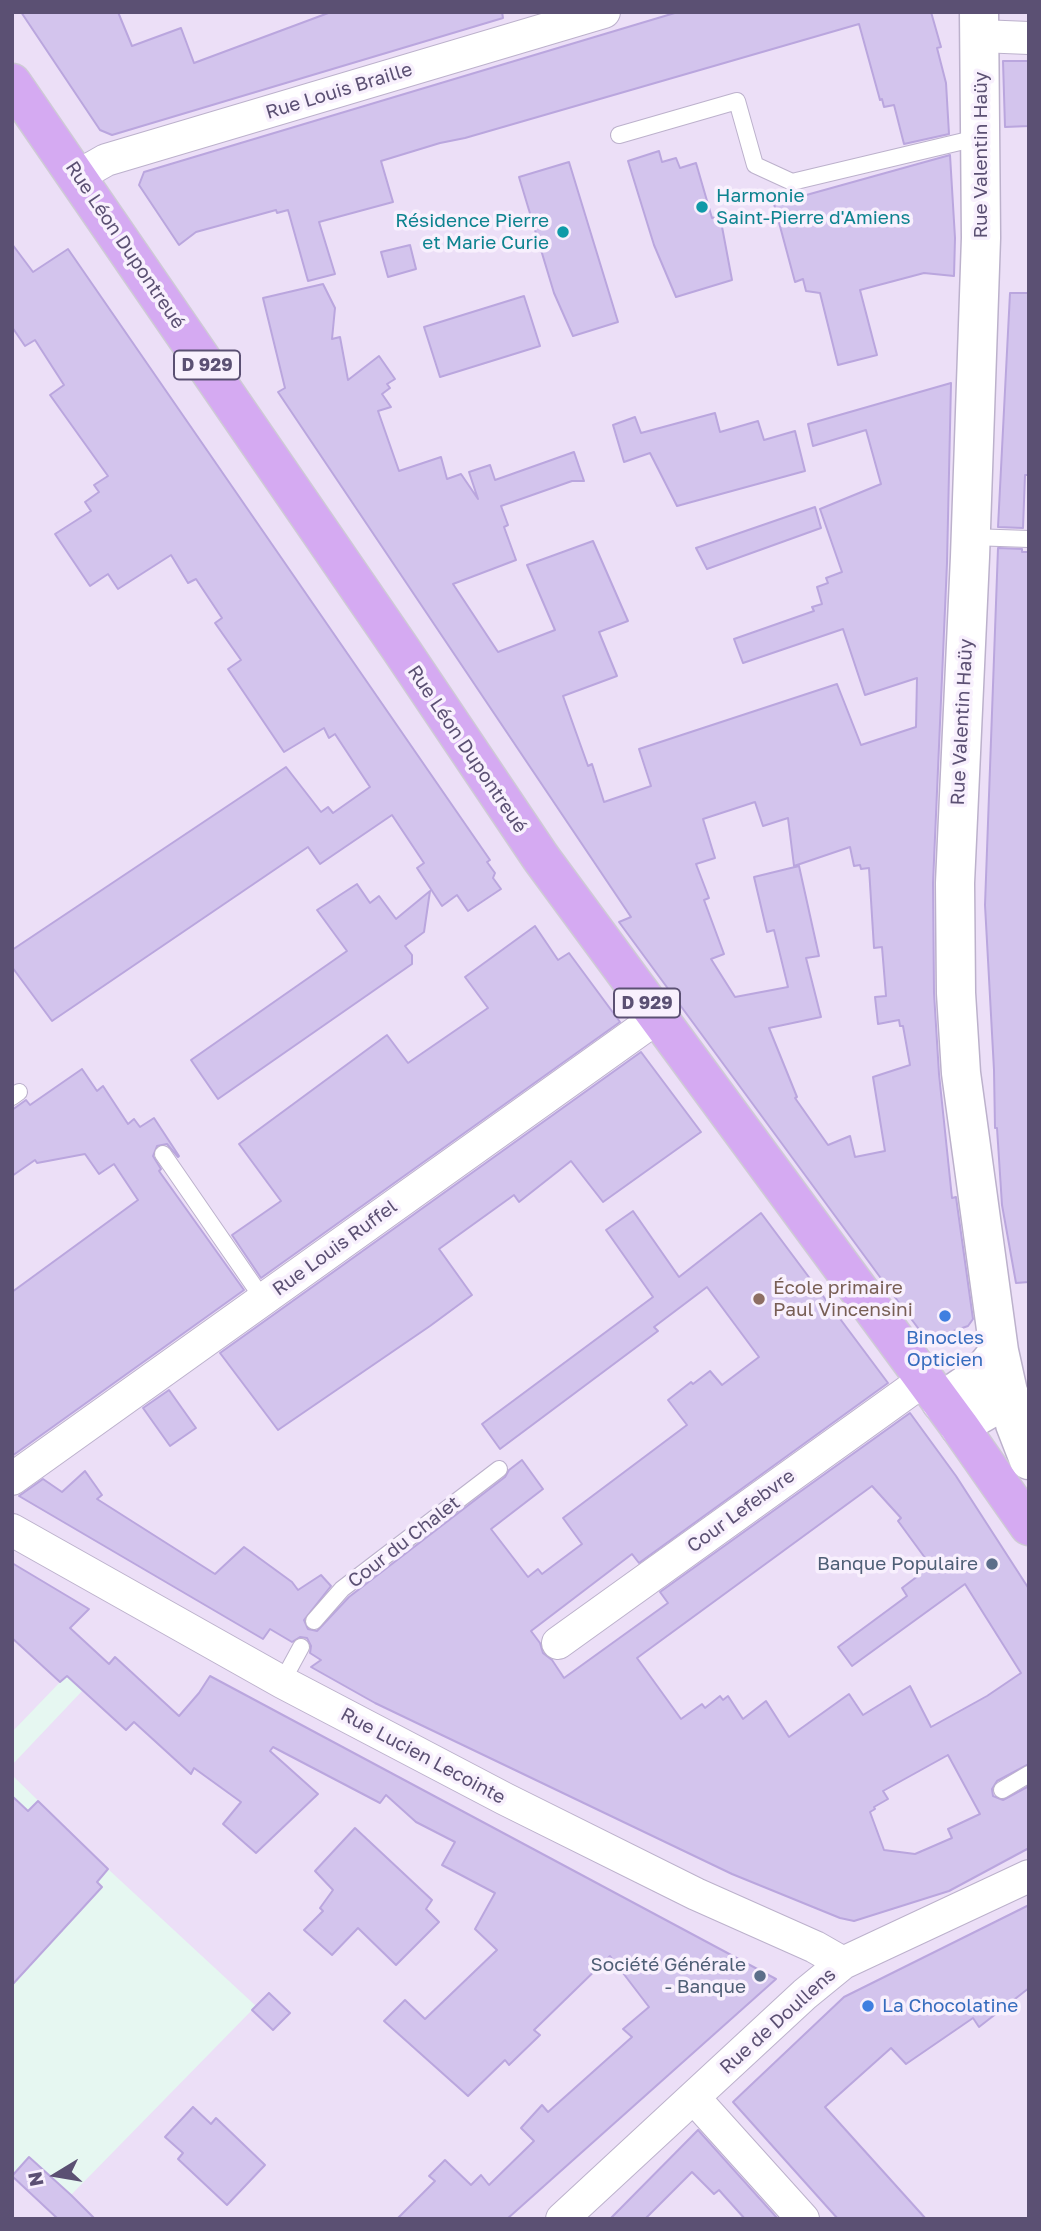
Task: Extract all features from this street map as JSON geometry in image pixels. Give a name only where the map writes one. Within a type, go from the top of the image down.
[{"type":"main road","name":"Rue Léon Dupontreué","points":[[12,83],[541,858],[942,1402]]},
{"type":"main road","name":"D 929","points":[[942,1402],[1029,1526]]},
{"type":"street","name":"Rue Louis Braille","points":[[78,176],[106,160],[604,12]]},
{"type":"street","points":[[980,24],[1029,38]]},
{"type":"street","name":"Rue Valentin Haüy","points":[[980,24],[981,251],[955,883],[957,993],[961,1073],[999,1351],[1018,1411],[1029,1460]]},
{"type":"street","name":"Rue Louis Ruffel","points":[[12,1479],[658,1017]]},
{"type":"street","points":[[942,1402],[979,1376],[999,1351]]},
{"type":"street","points":[[942,1402],[994,1406],[1018,1411]]},
{"type":"street","name":"Cour Lefebvre","points":[[558,1643],[942,1402]]},
{"type":"street","name":"Rue Lucien Lecointe","points":[[12,1530],[282,1682],[696,1894],[815,1947],[843,1963]]},
{"type":"street","name":"Rue de Doullens","points":[[562,2219],[805,1994],[843,1963],[1029,1876]]},
{"type":"street","points":[[694,2098],[803,2219]]},
{"type":"lane","points":[[619,135],[737,101],[755,165],[792,182],[982,137]]},
{"type":"lane","points":[[971,537],[1029,539]]},
{"type":"lane","points":[[163,1154],[263,1299]]},
{"type":"lane","name":"Cour du Chalet","points":[[314,1621],[342,1589],[499,1469]]},
{"type":"lane","points":[[282,1682],[301,1647]]},
{"type":"lane","points":[[1002,1790],[1029,1774]]},
{"type":"shaded area","points":[[12,12],[1029,12],[1029,2219],[12,2219]]},
{"type":"shaded area","points":[[86,1655],[102,1670],[12,1765],[12,1732]]},
{"type":"shaded area","points":[[12,1775],[108,1869],[256,2006],[71,2195],[30,2157],[12,2176]]},
{"type":"building","points":[[21,12],[118,12],[132,46],[181,28],[194,63],[331,12],[502,12],[503,18],[112,135],[100,130]]},
{"type":"building","points":[[678,12],[931,12],[941,47],[937,48],[946,83],[949,134],[904,144],[894,105],[884,107],[882,99],[880,100],[859,24],[381,161],[393,202],[319,222],[335,274],[308,281],[288,210],[277,213],[276,210],[196,232],[179,245],[139,185],[144,172]]},
{"type":"building","points":[[1003,61],[1029,61],[1029,126],[1005,127]]},
{"type":"building","points":[[659,151],[662,162],[676,158],[680,168],[696,163],[712,218],[720,216],[732,280],[676,297],[654,245],[628,161]]},
{"type":"building","points":[[950,155],[955,238],[954,276],[924,273],[860,290],[877,355],[838,365],[820,293],[806,291],[803,279],[795,282],[774,204]]},
{"type":"building","points":[[569,162],[618,322],[573,336],[554,293],[519,177]]},
{"type":"building","points":[[12,244],[33,272],[68,249],[490,860],[487,862],[495,873],[493,878],[501,889],[468,911],[457,895],[442,906],[417,868],[424,863],[392,815],[320,864],[308,847],[52,1021],[12,967],[12,950],[286,767],[321,812],[328,807],[333,813],[370,787],[335,734],[329,738],[324,728],[284,752],[228,669],[241,660],[215,623],[222,618],[196,579],[188,583],[171,555],[118,589],[108,574],[90,586],[55,534],[91,511],[85,502],[99,492],[94,485],[108,476],[50,395],[64,385],[35,340],[25,346],[12,327]]},
{"type":"building","points":[[410,245],[416,269],[388,277],[381,252]]},
{"type":"building","points":[[323,284],[335,308],[332,339],[340,337],[348,380],[379,356],[395,379],[387,384],[390,388],[382,394],[391,407],[378,411],[399,471],[441,457],[447,479],[461,474],[478,499],[469,472],[490,465],[495,480],[574,452],[584,481],[572,481],[501,506],[508,525],[504,527],[516,560],[453,584],[498,652],[555,630],[527,565],[593,541],[628,621],[599,632],[617,676],[563,696],[588,766],[592,764],[604,802],[651,786],[639,749],[837,684],[861,745],[916,727],[917,678],[865,695],[843,629],[743,663],[734,639],[814,611],[812,607],[822,604],[817,587],[828,583],[826,578],[842,572],[820,509],[881,484],[866,430],[813,446],[808,424],[951,383],[947,563],[933,883],[934,993],[939,1074],[952,1198],[956,1197],[973,1319],[968,1326],[933,1338],[924,1336],[619,922],[631,917],[278,392],[285,388],[263,298]],"holes":[[[755,802],[763,826],[788,818],[794,866],[850,847],[854,866],[869,868],[874,948],[882,947],[886,996],[875,997],[878,1024],[899,1020],[900,1026],[903,1026],[910,1065],[873,1077],[885,1151],[855,1157],[850,1136],[828,1145],[795,1098],[797,1097],[769,1028],[821,1017],[806,958],[819,956],[799,866],[754,877],[767,932],[774,930],[788,987],[735,997],[711,959],[724,954],[704,900],[709,898],[696,864],[715,858],[703,819]]]},
{"type":"building","points":[[1010,293],[1029,293],[1029,475],[1025,475],[1023,528],[998,527]]},
{"type":"building","points":[[524,296],[540,346],[440,377],[424,327]]},
{"type":"building","points":[[715,413],[720,432],[758,421],[764,440],[795,431],[805,471],[677,506],[650,453],[624,462],[613,425],[635,417],[641,433]]},
{"type":"building","points":[[815,507],[821,528],[707,569],[696,548]]},
{"type":"building","points":[[998,548],[1029,552],[1029,1282],[1016,1283],[1002,1205],[995,1128],[985,905]]},
{"type":"building","points":[[357,884],[370,903],[379,896],[396,919],[430,891],[424,932],[405,946],[412,955],[412,964],[218,1099],[191,1060],[347,951],[317,910]]},
{"type":"building","points":[[535,926],[558,960],[569,953],[620,1022],[261,1278],[232,1235],[281,1201],[239,1144],[387,1035],[408,1063],[488,1008],[465,977]]},
{"type":"building","points":[[641,1052],[701,1132],[603,1202],[571,1161],[519,1202],[514,1195],[439,1249],[472,1295],[278,1430],[220,1353]]},
{"type":"building","points":[[82,1069],[97,1091],[103,1086],[128,1124],[134,1119],[140,1127],[154,1118],[179,1156],[167,1144],[157,1146],[153,1156],[161,1169],[159,1171],[244,1290],[12,1456],[12,1292],[138,1200],[114,1164],[99,1174],[85,1154],[37,1163],[35,1160],[12,1176],[12,1110],[26,1100],[30,1105]]},
{"type":"building","points":[[633,1211],[679,1277],[761,1213],[888,1383],[639,1563],[632,1554],[531,1631],[540,1643],[543,1653],[552,1660],[564,1678],[668,1603],[660,1592],[910,1413],[956,1476],[1029,1589],[1029,1764],[997,1781],[992,1789],[993,1796],[1003,1800],[1029,1786],[1029,1848],[949,1891],[854,1921],[840,1918],[732,1874],[375,1703],[311,1667],[321,1660],[310,1653],[311,1646],[307,1638],[300,1637],[292,1642],[270,1629],[263,1639],[19,1496],[43,1479],[62,1492],[85,1471],[102,1495],[97,1499],[215,1574],[244,1547],[292,1582],[298,1590],[321,1575],[331,1586],[304,1620],[308,1629],[317,1631],[349,1597],[505,1477],[509,1470],[522,1460],[543,1489],[491,1529],[528,1577],[538,1569],[542,1574],[582,1544],[563,1518],[687,1425],[668,1400],[710,1371],[722,1385],[759,1357],[707,1287],[654,1327],[658,1331],[500,1449],[482,1424],[653,1297],[606,1230]],"holes":[[[872,1486],[901,1518],[898,1521],[931,1566],[902,1588],[907,1596],[838,1647],[852,1666],[965,1584],[1021,1673],[987,1696],[931,1727],[910,1686],[863,1715],[849,1694],[789,1737],[766,1701],[743,1719],[728,1696],[723,1700],[720,1696],[705,1708],[702,1704],[681,1719],[637,1658]],[[948,1755],[980,1814],[948,1829],[952,1838],[915,1854],[884,1850],[870,1812],[888,1799],[883,1791]]]},
{"type":"building","points":[[169,1390],[196,1428],[170,1446],[143,1408]]},
{"type":"building","points":[[12,1563],[89,1609],[70,1628],[109,1664],[115,1657],[179,1716],[210,1676],[776,1979],[507,2219],[397,2219],[435,2181],[429,2176],[445,2160],[471,2185],[481,2175],[489,2185],[534,2141],[521,2128],[542,2105],[548,2112],[632,2037],[623,2029],[649,2007],[610,1956],[534,2030],[540,2035],[509,2065],[505,2060],[468,2096],[384,2021],[405,2000],[425,2019],[497,1950],[475,1929],[495,1893],[442,1865],[455,1842],[416,1822],[386,1795],[380,1803],[273,1747],[270,1751],[318,1794],[256,1853],[223,1824],[241,1802],[194,1768],[191,1774],[134,1722],[126,1730],[67,1676],[60,1682],[12,1638]]},
{"type":"building","points":[[12,1796],[28,1811],[38,1801],[108,1869],[97,1882],[102,1887],[12,1985]]},
{"type":"building","points":[[355,1828],[432,1900],[426,1909],[439,1922],[396,1965],[358,1928],[332,1955],[304,1930],[323,1911],[320,1908],[333,1890],[315,1871]]},
{"type":"building","points":[[1029,1905],[1029,1988],[979,2027],[973,2018],[906,2064],[891,2048],[825,2107],[926,2219],[838,2219],[733,2102],[844,1997]]},
{"type":"building","points":[[269,1993],[290,2013],[273,2030],[252,2010]]},
{"type":"building","points":[[193,2107],[211,2124],[216,2118],[265,2165],[227,2205],[178,2159],[183,2153],[165,2137]]},
{"type":"building","points":[[698,2130],[778,2219],[745,2219],[719,2190],[714,2194],[692,2172],[645,2219],[610,2219]]},
{"type":"building","points":[[29,2157],[95,2219],[58,2219],[12,2176]]},
{"type":"place","name":"Harmonie Saint-Pierre d'Amiens","points":[[702,207]]},
{"type":"place","name":"Résidence Pierre et Marie Curie","points":[[563,232]]},
{"type":"place","name":"École primaire Paul Vincensini","points":[[759,1299]]},
{"type":"place","name":"Binocles Opticien","points":[[945,1316]]},
{"type":"place","name":"Banque Populaire","points":[[992,1564]]},
{"type":"place","name":"Société Générale - Banque","points":[[760,1976]]},
{"type":"place","name":"La Chocolatine","points":[[868,2006]]}]
